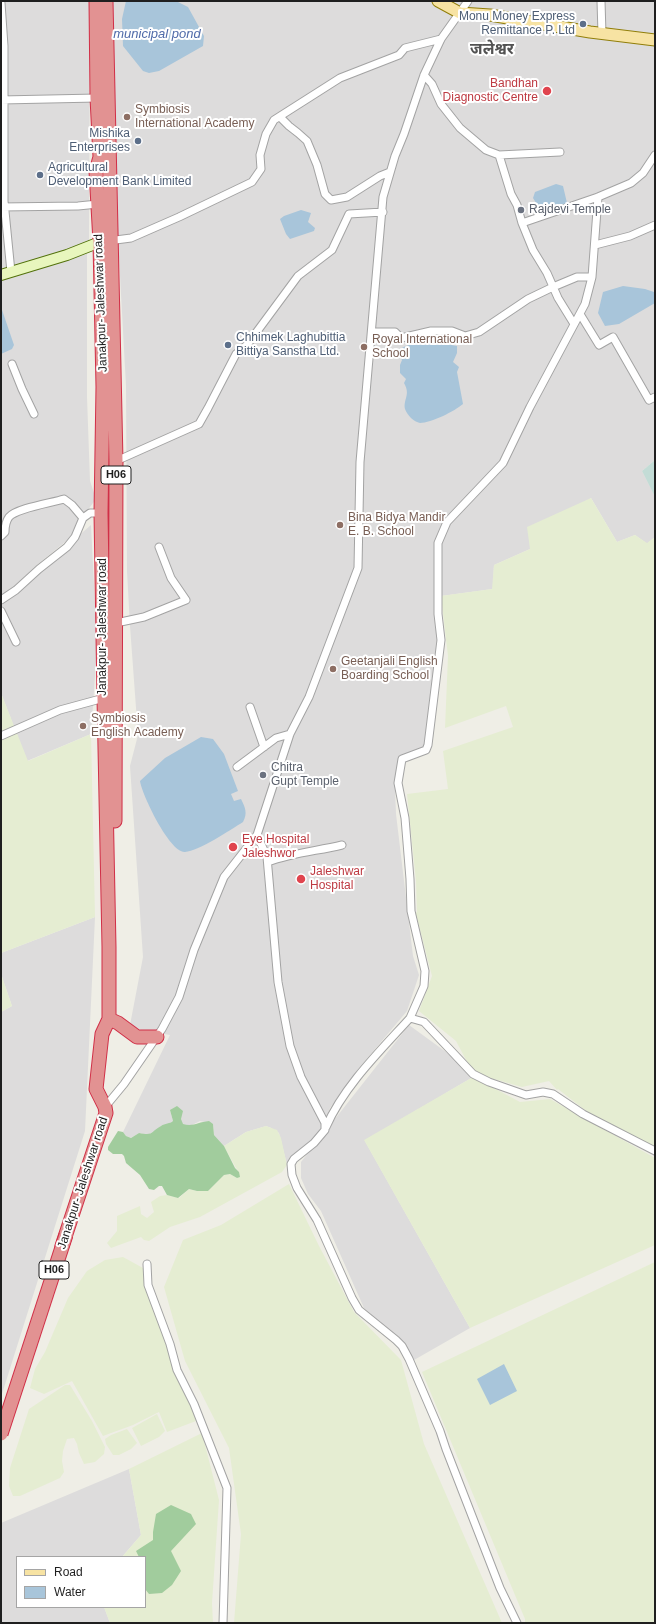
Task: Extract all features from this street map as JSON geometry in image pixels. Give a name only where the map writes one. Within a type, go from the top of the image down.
[{"type":"highway","name":"Janakpur- Jaleshwar road","points":[[1,1434],[106,1113],[105,1106],[96,1089],[102,1034],[109,1019],[109,947],[101,514],[105,241],[98,204],[96,171],[100,157],[97,98],[96,1]]},
{"type":"highway","name":"H06","points":[[106,1],[105,241],[116,461],[116,932],[109,947]]},
{"type":"highway","points":[[109,1019],[118,1023],[137,1037],[157,1037]]},
{"type":"highway","name":"Janakpur- Jaleshwar road","points":[[1,1434],[66,1235],[18,1381],[1,1444]]},
{"type":"main road","points":[[438,1],[460,13],[490,15],[538,24],[654,41]]},
{"type":"street","points":[[105,1106],[124,1084],[166,1023],[179,997],[194,950],[224,877],[257,835],[290,734],[309,697],[358,568],[360,462],[383,212],[383,197],[390,172],[424,75],[441,39],[468,1]]},
{"type":"street","points":[[601,1],[602,34]]},
{"type":"street","points":[[1,3],[4,46],[2,168],[6,274],[67,255],[105,241],[131,238],[179,218],[252,182],[261,169],[260,155],[266,134],[274,120],[340,78],[399,55],[405,48],[441,39]]},
{"type":"street","points":[[424,75],[432,84],[441,104],[460,128],[486,150],[499,155],[560,152]]},
{"type":"street","points":[[3,100],[97,98]]},
{"type":"street","points":[[280,117],[307,141],[317,165],[325,194],[331,200],[347,197],[380,176],[390,172]]},
{"type":"street","points":[[499,155],[510,194],[517,205],[522,223],[533,250],[558,298],[574,324]]},
{"type":"street","points":[[522,223],[598,198],[631,183],[643,174],[655,155]]},
{"type":"street","points":[[517,1623],[503,1594],[440,1431],[409,1359],[402,1346],[396,1340],[359,1310],[352,1298],[317,1220],[297,1188],[292,1175],[291,1164],[294,1159],[314,1143],[325,1130],[331,1115],[362,1072],[410,1018],[424,986],[425,971],[411,911],[405,818],[398,783],[402,759],[426,750],[428,745],[441,640],[438,614],[438,543],[447,522],[503,463],[530,407],[585,304],[592,277],[598,198]]},
{"type":"street","points":[[3,208],[98,204]]},
{"type":"street","points":[[116,461],[199,424],[236,354],[247,345],[298,276],[332,250],[349,214],[383,212]]},
{"type":"street","points":[[595,245],[630,236],[655,225]]},
{"type":"street","points":[[372,332],[395,332],[401,338],[431,331],[452,331],[465,336],[479,332],[528,299],[553,287],[576,277],[592,277]]},
{"type":"street","points":[[580,314],[599,345],[613,337],[649,400],[655,397]]},
{"type":"street","points":[[12,364],[34,414]]},
{"type":"street","points":[[1,536],[5,532],[5,523],[10,516],[18,512],[64,499],[72,505],[83,518]]},
{"type":"street","points":[[1,600],[16,590],[39,569],[67,547],[75,537],[83,518],[90,513],[101,514]]},
{"type":"street","points":[[116,623],[144,617],[186,600],[171,578],[159,547]]},
{"type":"street","points":[[1,610],[16,642]]},
{"type":"street","points":[[1,736],[60,710],[104,698]]},
{"type":"street","points":[[250,707],[264,747]]},
{"type":"street","points":[[237,767],[276,738],[290,734]]},
{"type":"street","points":[[257,835],[268,862],[278,982],[290,1046],[302,1077],[326,1124],[325,1130]]},
{"type":"street","points":[[268,862],[287,855],[342,845]]},
{"type":"street","points":[[410,1018],[424,1022],[473,1074],[489,1082],[526,1095],[543,1092],[553,1094],[583,1114],[655,1151]]},
{"type":"street","points":[[147,1264],[148,1285],[170,1344],[177,1370],[199,1416],[227,1488],[223,1623]]},
{"type":"shaded area","points":[[1,1],[90,1],[89,244],[1,274]]},
{"type":"shaded area","points":[[112,1],[655,1],[655,460],[642,471],[655,497],[655,537],[647,544],[635,535],[617,542],[591,498],[530,549],[494,565],[493,589],[441,596],[434,680],[426,748],[400,758],[395,789],[396,814],[413,956],[419,975],[407,1011],[360,1067],[330,1108],[322,1129],[287,1165],[279,1133],[266,1126],[246,1132],[224,1146],[214,1135],[213,1124],[200,1121],[190,1126],[182,1124],[181,1119],[170,1110],[173,1121],[172,1123],[161,1126],[155,1132],[147,1135],[139,1133],[131,1138],[126,1136],[123,1132],[170,1035],[141,1030],[130,1025],[143,957],[130,766],[138,735],[127,571],[126,386],[118,239]]},
{"type":"shaded area","points":[[87,254],[87,397],[90,481],[96,499],[70,538],[38,564],[9,591],[1,596],[1,277],[15,272]]},
{"type":"shaded area","points":[[655,460],[655,497],[642,471]]},
{"type":"shaded area","points":[[91,525],[97,647],[91,734],[27,761],[1,693],[1,603]]},
{"type":"shaded area","points":[[95,917],[85,1131],[1,1397],[1,1012],[12,1006],[1,974],[1,953]]},
{"type":"shaded area","points":[[409,1025],[446,1052],[473,1077],[365,1141],[470,1328],[414,1360],[395,1334],[364,1308],[321,1211],[308,1194],[301,1178],[301,1162]]},
{"type":"shaded area","points":[[129,1469],[141,1535],[123,1556],[16,1556],[16,1608],[104,1608],[110,1623],[1,1623],[1,1523]]},
{"type":"green space","points":[[591,498],[617,542],[635,535],[647,543],[655,537],[655,1148],[590,1114],[558,1089],[557,1090],[549,1081],[522,1087],[473,1073],[456,1041],[419,1011],[432,976],[417,918],[414,914],[417,912],[416,881],[407,794],[448,789],[443,751],[513,727],[506,706],[445,728],[448,656],[441,596],[492,589],[494,565],[530,549],[527,527]]},
{"type":"green space","points":[[1,693],[28,761],[91,734],[95,917],[1,953]]},
{"type":"green space","points":[[1,974],[12,1006],[1,1012]]},
{"type":"green space","points":[[473,1077],[520,1102],[550,1099],[655,1158],[655,1245],[470,1328],[364,1140]]},
{"type":"green space","points":[[177,1106],[183,1111],[181,1119],[183,1124],[193,1125],[209,1121],[213,1124],[214,1135],[224,1146],[235,1168],[239,1172],[240,1177],[237,1178],[230,1174],[224,1175],[208,1191],[189,1189],[178,1198],[167,1195],[162,1186],[159,1186],[154,1190],[149,1189],[140,1175],[126,1163],[122,1154],[113,1154],[108,1150],[108,1147],[118,1131],[123,1132],[126,1136],[131,1138],[139,1133],[150,1134],[163,1125],[172,1122],[170,1110]]},
{"type":"green space","points":[[266,1126],[277,1130],[281,1138],[287,1165],[282,1172],[200,1217],[170,1227],[149,1241],[144,1240],[141,1237],[111,1248],[107,1243],[117,1231],[117,1216],[140,1206],[141,1214],[147,1218],[154,1212],[151,1202],[160,1196],[167,1195],[179,1198],[189,1189],[208,1191],[224,1175],[230,1174],[237,1178],[239,1172],[224,1146],[246,1132]]},
{"type":"green space","points":[[289,1184],[319,1246],[354,1312],[401,1360],[424,1444],[502,1623],[234,1623],[241,1534],[229,1448],[185,1361],[164,1287],[183,1240],[221,1225]]},
{"type":"green space","points":[[123,1257],[143,1268],[167,1342],[189,1397],[196,1421],[167,1432],[159,1412],[133,1425],[103,1436],[72,1381],[44,1394],[30,1388],[35,1369],[45,1352],[68,1298],[87,1271],[105,1260]]},
{"type":"green space","points":[[655,1262],[655,1623],[525,1623],[525,1619],[422,1372]]},
{"type":"green space","points":[[65,1385],[70,1385],[92,1421],[105,1447],[104,1454],[95,1462],[84,1464],[74,1438],[67,1439],[63,1451],[62,1461],[64,1472],[60,1478],[20,1496],[13,1496],[9,1486],[10,1468],[29,1409]]},
{"type":"green space","points":[[157,1414],[165,1431],[159,1437],[141,1446],[132,1428]]},
{"type":"green space","points":[[127,1429],[137,1443],[131,1449],[119,1455],[113,1455],[106,1444],[105,1439]]},
{"type":"green space","points":[[202,1433],[219,1500],[212,1603],[213,1623],[110,1623],[104,1608],[146,1608],[146,1556],[123,1556],[141,1535],[129,1469]]},
{"type":"green space","points":[[171,1505],[191,1514],[196,1524],[171,1551],[181,1571],[172,1585],[162,1593],[149,1594],[146,1590],[146,1556],[138,1556],[136,1551],[153,1540],[156,1514]]},
{"type":"water","name":"municipal pond","points":[[126,1],[176,1],[188,7],[204,36],[203,46],[159,71],[149,73],[143,71],[123,46],[122,19]]},
{"type":"water","points":[[556,184],[563,186],[567,203],[547,214],[541,211],[533,198],[535,192]]},
{"type":"water","points":[[301,210],[311,213],[308,222],[315,228],[314,231],[290,239],[286,234],[280,219]]},
{"type":"water","points":[[623,286],[645,289],[654,292],[655,303],[619,324],[605,326],[598,313],[603,292]]},
{"type":"water","points":[[1,307],[14,345],[12,349],[1,354]]},
{"type":"water","points":[[430,341],[457,346],[457,353],[453,362],[459,367],[457,372],[463,404],[443,416],[420,423],[411,418],[405,409],[407,391],[404,383],[406,379],[400,373],[400,365],[402,360],[398,352],[403,347]]},
{"type":"water","points":[[201,737],[213,739],[224,754],[238,791],[231,794],[234,801],[241,799],[246,813],[243,822],[223,835],[198,848],[185,852],[179,850],[165,834],[151,810],[140,781],[165,758]]},
{"type":"water","points":[[504,1364],[517,1391],[490,1405],[477,1379]]},
{"type":"place","name":"Monu Money Express Remittance P. Ltd","points":[[583,24]]},
{"type":"place","name":"Bandhan Diagnostic Centre","points":[[547,91]]},
{"type":"place","name":"Symbiosis International Academy","points":[[127,117]]},
{"type":"place","name":"Mishika Enterprises","points":[[138,141]]},
{"type":"place","name":"Agricultural Development Bank Limited","points":[[40,175]]},
{"type":"place","name":"Rajdevi Temple","points":[[521,210]]},
{"type":"place","name":"Chhimek Laghubittia Bittiya Sanstha Ltd.","points":[[228,345]]},
{"type":"place","name":"Royal International School","points":[[364,347]]},
{"type":"place","name":"Bina Bidya Mandir E. B. School","points":[[340,525]]},
{"type":"place","name":"Geetanjali English Boarding School","points":[[333,669]]},
{"type":"place","name":"Symbiosis English Academy","points":[[83,726]]},
{"type":"place","name":"Chitra Gupt Temple","points":[[263,775]]},
{"type":"place","name":"Eye Hospital Jaleshwor","points":[[233,847]]},
{"type":"place","name":"Jaleshwar Hospital","points":[[301,879]]},
{"type":"district","name":"जलेश्वर","points":[[492,50]]}]
